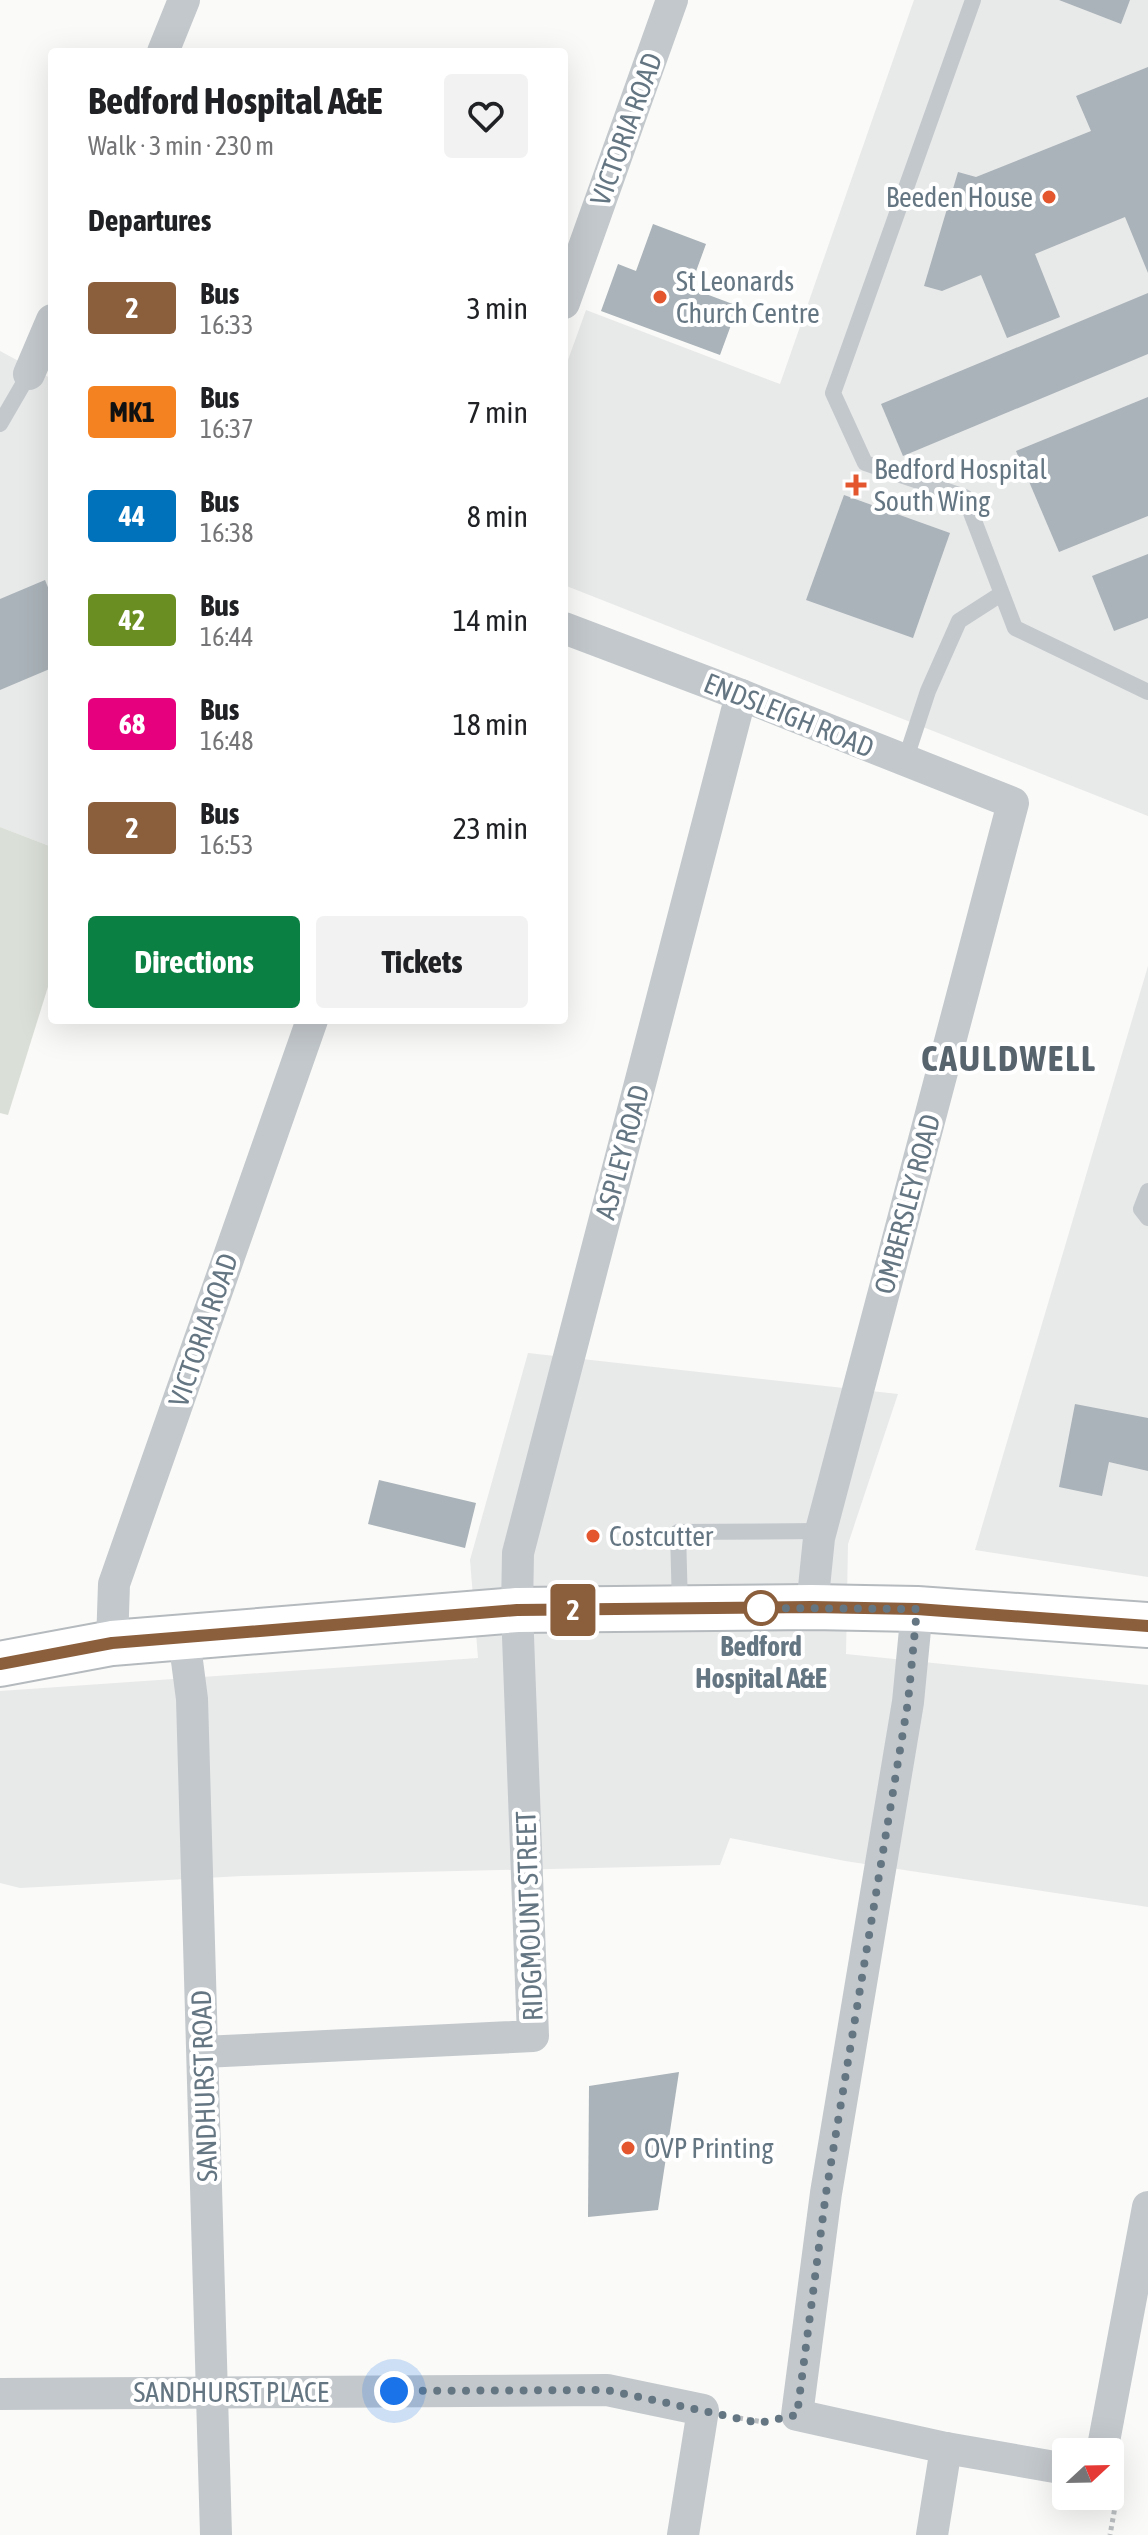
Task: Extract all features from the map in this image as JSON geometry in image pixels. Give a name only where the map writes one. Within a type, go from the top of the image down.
[{"type":"main road","points":[[0,1664],[112,1643],[517,1610],[917,1609],[1148,1625]]},
{"type":"street","points":[[165,48],[184,0]]},
{"type":"street","name":"VICTORIA ROAD","points":[[568,292],[672,0]]},
{"type":"street","points":[[29,374],[48,329]]},
{"type":"street","name":"ENDSLEIGH ROAD","points":[[568,630],[1013,803]]},
{"type":"street","name":"ASPLEY ROAD","points":[[517,1610],[518,1553],[741,695]]},
{"type":"street","name":"OMBERSLEY ROAD","points":[[812,1607],[821,1531],[1013,803]]},
{"type":"street","name":"VICTORIA ROAD","points":[[112,1643],[114,1584],[311,1024]]},
{"type":"street","points":[[917,1609],[908,1702],[826,2193],[797,2415],[946,2448],[1052,2467]]},
{"type":"street","name":"RIDGMOUNT STREET","points":[[203,2052],[533,2036],[517,1610]]},
{"type":"street","name":"SANDHURST ROAD","points":[[184,1638],[192,1699],[216,2535]]},
{"type":"street","points":[[1105,2438],[1148,2207]]},
{"type":"street","name":"SANDHURST PLACE","points":[[0,2394],[607,2390],[703,2410]]},
{"type":"street","points":[[683,2535],[703,2410]]},
{"type":"street","points":[[932,2535],[946,2448]]},
{"type":"lane","points":[[973,0],[833,393],[865,463],[965,497],[1015,628],[1148,692]]},
{"type":"lane","points":[[0,424],[29,374]]},
{"type":"lane","points":[[905,761],[928,691],[959,621],[1001,594]]},
{"type":"lane","points":[[1148,1191],[1141,1209],[1148,1218]]},
{"type":"lane","points":[[680,1608],[678,1532],[821,1531]]},
{"type":"path","points":[[703,2410],[759,2423],[797,2415]]},
{"type":"path","points":[[1110,2535],[1114,2510]]},
{"type":"shaded area","name":"Bedford Hospital South Wing","points":[[914,0],[1148,0],[1148,816],[568,587],[568,360],[586,310],[780,384]]},
{"type":"shaded area","points":[[0,351],[48,377],[48,845],[0,827]]},
{"type":"shaded area","points":[[0,827],[48,845],[48,987],[8,1115],[0,1113]]},
{"type":"shaded area","points":[[1148,966],[1148,1577],[975,1550]]},
{"type":"shaded area","points":[[528,1353],[898,1394],[848,1544],[846,1654],[1148,1685],[1148,1907],[845,1861],[730,1838],[720,1865],[242,1876],[20,1888],[0,1883],[0,1691],[478,1658],[470,1560]]},
{"type":"building","points":[[1059,0],[1130,0],[1121,24]]},
{"type":"building","name":"Beeden House","points":[[1148,67],[1148,273],[1125,217],[1035,254],[1060,317],[1007,338],[981,275],[942,291],[924,286],[958,172],[976,177],[1091,131],[1076,96]]},
{"type":"building","name":"St Leonards Church Centre","points":[[653,224],[706,244],[690,288],[738,306],[720,355],[601,311],[618,264],[636,271]]},
{"type":"building","points":[[1148,293],[1148,354],[903,456],[881,404]]},
{"type":"building","points":[[1148,397],[1148,516],[1059,552],[1016,451]]},
{"type":"building","points":[[844,495],[950,533],[913,638],[806,600]]},
{"type":"building","points":[[1148,554],[1148,618],[1114,631],[1092,576]]},
{"type":"building","points":[[45,580],[48,587],[48,670],[0,690],[0,599]]},
{"type":"building","points":[[1075,1404],[1148,1418],[1148,1471],[1109,1462],[1102,1496],[1059,1487]]},
{"type":"building","points":[[379,1480],[476,1503],[465,1548],[368,1524]]},
{"type":"building","name":"OVP Printing","points":[[679,2072],[658,2210],[588,2217],[589,2086]]},
{"type":"bus line","name":"2","points":[[0,1664],[112,1643],[517,1610],[917,1609],[1148,1626]]},
{"type":"place","name":"Beeden House","points":[[1049,197]]},
{"type":"place","name":"St Leonards Church Centre","points":[[660,297]]},
{"type":"place","name":"Bedford Hospital South Wing","points":[[856,485]]},
{"type":"place","name":"Costcutter","points":[[593,1536]]},
{"type":"place","name":"Bedford Hospital A&E","points":[[761,1608]]},
{"type":"place","name":"OVP Printing","points":[[628,2148]]},
{"type":"district","name":"CAULDWELL","points":[[1009,1058]]},
{"type":"route","points":[[394,2391],[607,2390],[759,2423],[797,2415],[826,2193],[908,1702],[917,1609],[761,1608]]}]
